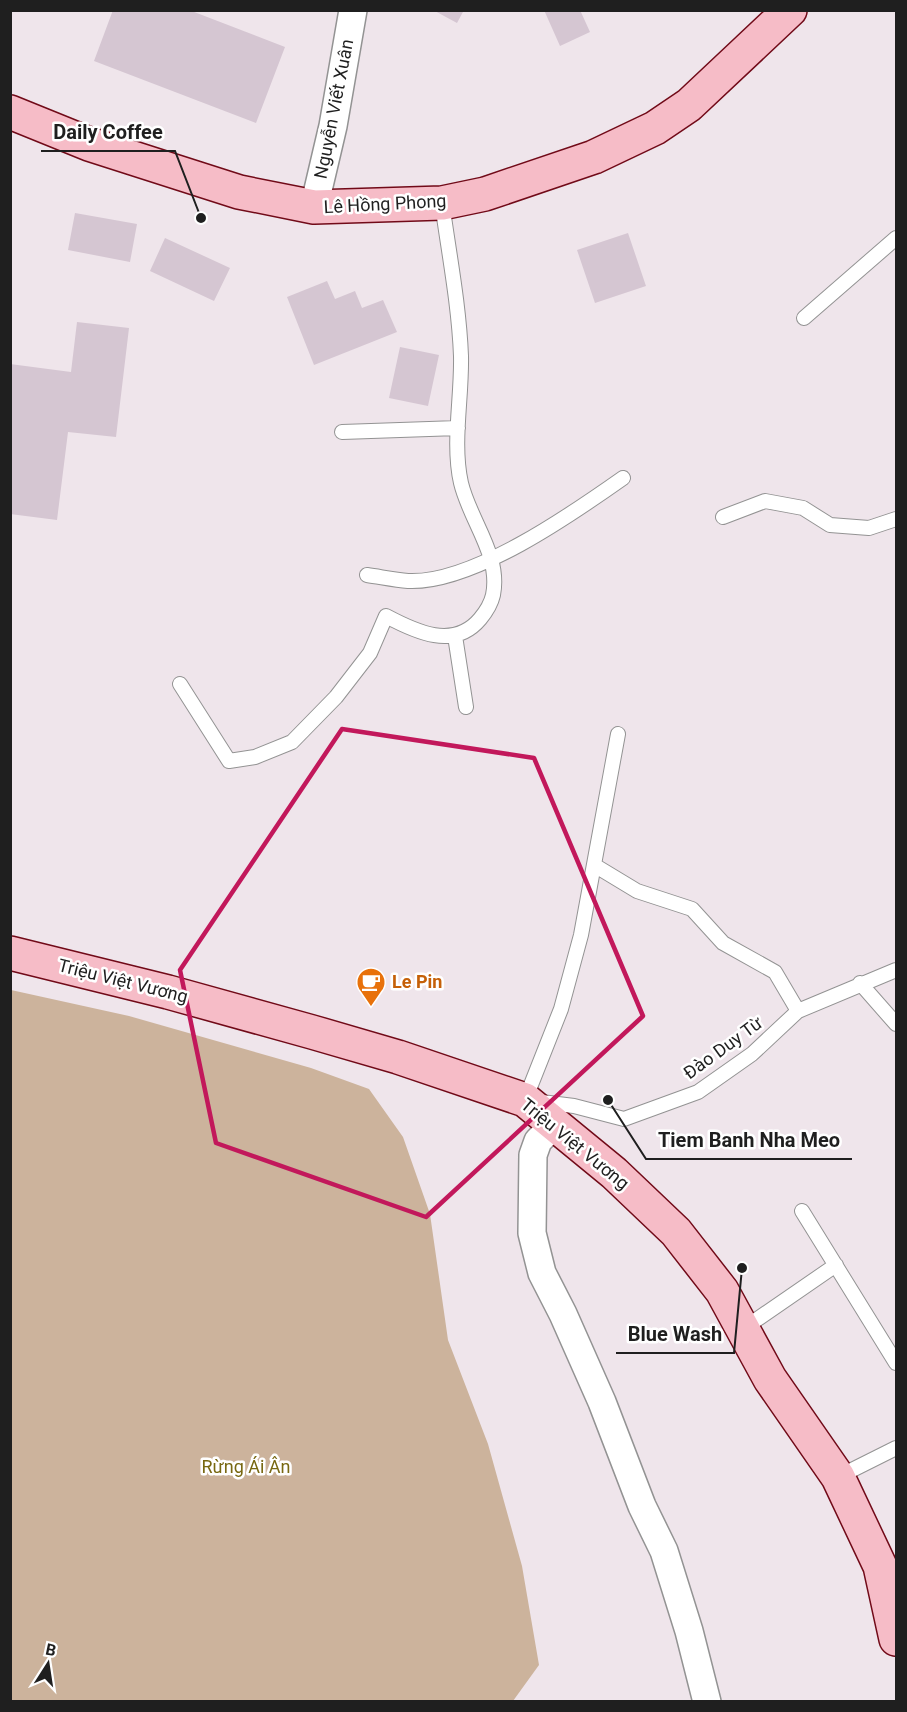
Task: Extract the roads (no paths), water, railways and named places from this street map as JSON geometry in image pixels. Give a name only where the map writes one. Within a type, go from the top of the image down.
[{"type":"street","name":"Nguyễn Viết Xuân","points":[[314,207],[333,126],[353,10]]},
{"type":"street","name":"Lê Hồng Phong","points":[[10,112],[89,144],[187,178],[239,192],[314,207],[442,203],[485,194],[594,158],[655,128],[689,105],[790,10]]},
{"type":"street","name":"Triệu Việt Vương","points":[[10,953],[168,992],[312,1032],[525,1100],[614,1173],[676,1232],[722,1291],[770,1379],[838,1477],[880,1566],[897,1639]]},
{"type":"street","points":[[554,1125],[538,1141],[533,1155],[532,1233],[542,1273],[580,1353],[642,1506],[664,1551],[689,1631],[706,1701]]},
{"type":"lane","points":[[180,684],[229,761],[255,757],[292,742],[336,698],[370,653],[386,616],[431,636],[455,636],[473,628],[489,605],[493,596],[491,558],[461,483],[458,428],[461,359],[459,323],[442,203]]},
{"type":"lane","points":[[804,318],[897,238]]},
{"type":"lane","points":[[342,432],[458,428]]},
{"type":"lane","points":[[367,575],[410,581],[455,573],[491,558],[558,523],[623,478]]},
{"type":"lane","points":[[723,517],[765,501],[803,508],[830,525],[869,528],[897,519]]},
{"type":"lane","points":[[455,636],[466,707]]},
{"type":"lane","points":[[525,1100],[561,1009],[581,935],[618,734]]},
{"type":"lane","points":[[594,865],[637,891],[692,909],[723,943],[775,972],[798,1011]]},
{"type":"lane","name":"Đào Duy Từ","points":[[525,1100],[574,1106],[624,1119],[698,1092],[752,1054],[798,1011],[860,983],[897,970]]},
{"type":"lane","points":[[860,983],[897,1024]]},
{"type":"lane","points":[[802,1211],[897,1363]]},
{"type":"lane","points":[[743,1329],[836,1265]]},
{"type":"lane","points":[[838,1477],[897,1448]]},
{"type":"place","name":"Daily Coffee","points":[[201,218]]},
{"type":"place","name":"Le Pin","points":[[371,1008]]},
{"type":"place","name":"Tiem Banh Nha Meo","points":[[608,1100]]},
{"type":"place","name":"Blue Wash","points":[[742,1268]]},
{"type":"park label","name":"Rừng Ái Ân","points":[[246,1467]]}]
